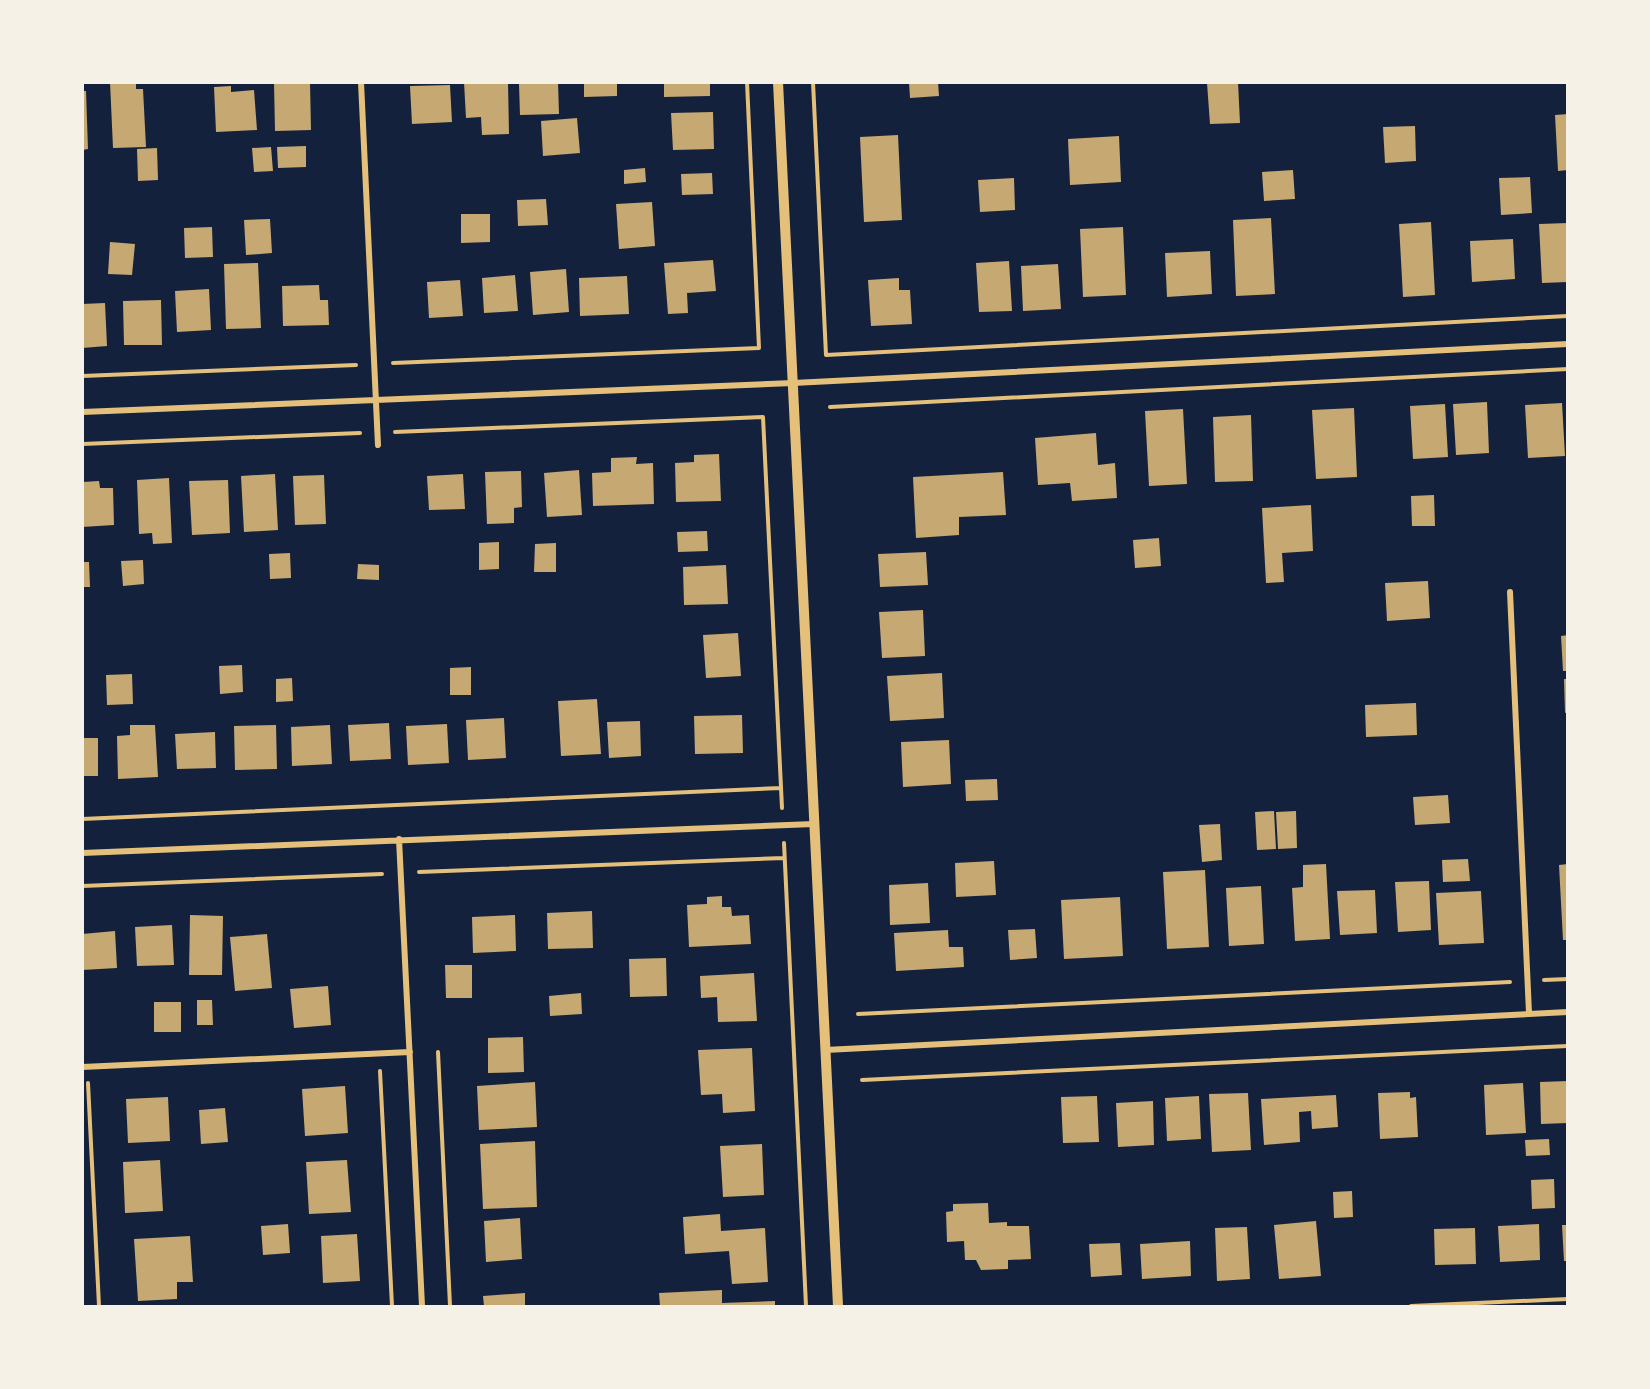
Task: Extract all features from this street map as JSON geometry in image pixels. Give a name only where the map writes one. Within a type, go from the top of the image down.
[{"type":"street","points":[[361,82],[378,446]]},
{"type":"street","points":[[778,82],[838,1306]]},
{"type":"street","points":[[82,412],[793,382],[1568,344]]},
{"type":"street","points":[[1510,592],[1529,1013]]},
{"type":"street","points":[[82,853],[814,824]]},
{"type":"street","points":[[399,839],[422,1306]]},
{"type":"street","points":[[825,1050],[1568,1012]]},
{"type":"street","points":[[85,1067],[410,1052]]},
{"type":"path","points":[[82,376],[759,348],[747,82]]},
{"type":"path","points":[[813,82],[826,355],[1568,316]]},
{"type":"path","points":[[830,407],[1568,369]]},
{"type":"path","points":[[82,444],[763,417],[806,1306]]},
{"type":"path","points":[[82,819],[781,788]]},
{"type":"path","points":[[82,885],[784,858]]},
{"type":"path","points":[[858,1014],[1568,979]]},
{"type":"path","points":[[862,1080],[1568,1046]]},
{"type":"path","points":[[438,1052],[450,1306]]},
{"type":"path","points":[[379,1053],[392,1306]]},
{"type":"path","points":[[85,1067],[99,1306]]},
{"type":"path","points":[[1411,1306],[1568,1299]]},
{"type":"building","points":[[110,82],[136,82],[136,89],[143,89],[146,147],[113,148]]},
{"type":"building","points":[[310,82],[311,130],[275,131],[274,83]]},
{"type":"building","points":[[464,82],[508,82],[509,134],[482,135],[481,117],[466,118]]},
{"type":"building","points":[[558,82],[559,114],[520,115],[519,84]]},
{"type":"building","points":[[584,82],[617,82],[617,96],[584,97]]},
{"type":"building","points":[[664,82],[710,82],[710,96],[664,97]]},
{"type":"building","points":[[909,82],[938,82],[939,96],[910,98]]},
{"type":"building","points":[[1238,82],[1240,123],[1210,124],[1207,83]]},
{"type":"building","points":[[450,85],[452,122],[412,124],[410,86]]},
{"type":"building","points":[[231,86],[231,92],[254,90],[257,130],[216,132],[214,87]]},
{"type":"building","points":[[82,91],[86,91],[88,149],[82,150]]},
{"type":"building","points":[[713,112],[714,149],[673,150],[671,113]]},
{"type":"building","points":[[1568,114],[1568,170],[1558,171],[1555,115]]},
{"type":"building","points":[[577,118],[580,153],[543,156],[541,121]]},
{"type":"building","points":[[1415,126],[1416,161],[1385,163],[1383,127]]},
{"type":"building","points":[[898,135],[902,220],[864,222],[860,137]]},
{"type":"building","points":[[1119,136],[1121,182],[1070,185],[1068,139]]},
{"type":"building","points":[[306,146],[306,167],[278,168],[277,147]]},
{"type":"building","points":[[271,147],[273,171],[254,172],[252,148]]},
{"type":"building","points":[[157,148],[158,180],[138,181],[137,149]]},
{"type":"building","points":[[645,168],[646,182],[624,184],[624,170]]},
{"type":"building","points":[[1293,170],[1295,199],[1264,201],[1262,172]]},
{"type":"building","points":[[712,173],[713,194],[682,195],[681,174]]},
{"type":"building","points":[[1530,177],[1532,213],[1501,215],[1499,178]]},
{"type":"building","points":[[1014,178],[1015,210],[980,212],[978,180]]},
{"type":"building","points":[[546,199],[548,225],[518,226],[517,200]]},
{"type":"building","points":[[652,202],[655,246],[619,249],[616,204]]},
{"type":"building","points":[[461,214],[490,214],[490,242],[461,243]]},
{"type":"building","points":[[1271,218],[1275,294],[1236,296],[1233,220]]},
{"type":"building","points":[[270,219],[272,253],[246,255],[244,220]]},
{"type":"building","points":[[1431,222],[1435,295],[1403,297],[1399,224]]},
{"type":"building","points":[[1568,223],[1568,282],[1542,283],[1539,224]]},
{"type":"building","points":[[212,227],[213,257],[185,258],[184,228]]},
{"type":"building","points":[[1123,227],[1126,295],[1083,297],[1080,229]]},
{"type":"building","points":[[1513,239],[1515,279],[1472,282],[1470,241]]},
{"type":"building","points":[[110,242],[135,244],[132,275],[108,274]]},
{"type":"building","points":[[1210,251],[1212,294],[1167,297],[1165,253]]},
{"type":"building","points":[[713,260],[716,291],[687,293],[688,313],[668,314],[664,263]]},
{"type":"building","points":[[1009,261],[1012,311],[979,312],[976,263]]},
{"type":"building","points":[[258,263],[261,328],[226,329],[224,264]]},
{"type":"building","points":[[1058,264],[1061,309],[1023,311],[1021,266]]},
{"type":"building","points":[[566,269],[569,312],[533,315],[530,272]]},
{"type":"building","points":[[515,275],[518,311],[484,313],[482,278]]},
{"type":"building","points":[[627,276],[629,314],[580,316],[579,278]]},
{"type":"building","points":[[899,278],[899,290],[910,290],[912,324],[871,326],[868,280]]},
{"type":"building","points":[[460,280],[463,316],[429,318],[427,282]]},
{"type":"building","points":[[319,285],[320,300],[328,300],[329,325],[283,326],[282,286]]},
{"type":"building","points":[[209,289],[211,330],[177,332],[175,291]]},
{"type":"building","points":[[161,300],[162,345],[124,345],[123,301]]},
{"type":"building","points":[[105,303],[107,346],[82,348],[82,304]]},
{"type":"building","points":[[1487,402],[1489,453],[1456,455],[1453,404]]},
{"type":"building","points":[[1562,403],[1565,456],[1528,458],[1525,405]]},
{"type":"building","points":[[1445,404],[1448,457],[1413,459],[1410,406]]},
{"type":"building","points":[[1354,408],[1357,477],[1316,479],[1312,410]]},
{"type":"building","points":[[1183,409],[1187,484],[1149,486],[1145,411]]},
{"type":"building","points":[[1251,415],[1253,481],[1215,482],[1213,417]]},
{"type":"building","points":[[1096,433],[1098,465],[1115,463],[1117,498],[1072,501],[1070,483],[1038,485],[1035,438]]},
{"type":"building","points":[[719,454],[721,501],[676,502],[675,463],[694,462],[694,455]]},
{"type":"building","points":[[637,457],[636,464],[653,463],[654,504],[593,506],[592,473],[611,472],[611,458]]},
{"type":"building","points":[[579,470],[582,515],[547,517],[544,473]]},
{"type":"building","points":[[521,471],[522,507],[514,508],[514,523],[487,524],[485,472]]},
{"type":"building","points":[[1003,472],[1006,515],[959,517],[959,535],[916,538],[913,477]]},
{"type":"building","points":[[275,474],[278,530],[244,532],[241,476]]},
{"type":"building","points":[[463,474],[465,509],[429,510],[427,476]]},
{"type":"building","points":[[324,475],[326,524],[295,525],[293,476]]},
{"type":"building","points":[[169,478],[172,543],[153,544],[152,533],[139,534],[137,480]]},
{"type":"building","points":[[228,480],[230,533],[192,535],[189,481]]},
{"type":"building","points":[[99,481],[100,488],[113,488],[114,525],[82,527],[82,482]]},
{"type":"building","points":[[1434,495],[1435,526],[1412,526],[1411,496]]},
{"type":"building","points":[[1311,505],[1313,551],[1282,553],[1284,582],[1266,583],[1262,508]]},
{"type":"building","points":[[707,531],[708,551],[678,552],[677,532]]},
{"type":"building","points":[[1159,538],[1161,566],[1135,568],[1133,540]]},
{"type":"building","points":[[499,542],[499,569],[479,570],[479,543]]},
{"type":"building","points":[[556,543],[556,572],[534,572],[535,544]]},
{"type":"building","points":[[926,552],[928,585],[880,587],[878,554]]},
{"type":"building","points":[[290,553],[291,578],[270,579],[269,554]]},
{"type":"building","points":[[143,560],[144,584],[123,586],[121,561]]},
{"type":"building","points":[[82,562],[89,562],[90,587],[82,587]]},
{"type":"building","points":[[358,564],[379,565],[379,580],[357,579]]},
{"type":"building","points":[[726,565],[728,604],[684,605],[683,567]]},
{"type":"building","points":[[1428,581],[1430,618],[1387,621],[1385,583]]},
{"type":"building","points":[[923,610],[925,656],[882,658],[879,612]]},
{"type":"building","points":[[738,633],[741,676],[706,678],[703,635]]},
{"type":"building","points":[[1568,635],[1568,671],[1563,671],[1561,636]]},
{"type":"building","points":[[242,665],[243,692],[220,694],[219,666]]},
{"type":"building","points":[[471,667],[471,695],[450,695],[450,668]]},
{"type":"building","points":[[942,673],[944,718],[890,721],[887,676]]},
{"type":"building","points":[[132,674],[133,704],[107,705],[106,675]]},
{"type":"building","points":[[292,678],[293,701],[276,702],[276,679]]},
{"type":"building","points":[[1564,679],[1568,679],[1568,712],[1565,713]]},
{"type":"building","points":[[597,699],[601,754],[561,756],[558,701]]},
{"type":"building","points":[[1416,703],[1417,735],[1366,737],[1365,705]]},
{"type":"building","points":[[742,715],[743,753],[695,754],[694,716]]},
{"type":"building","points":[[504,718],[506,758],[468,760],[466,720]]},
{"type":"building","points":[[640,721],[641,756],[609,758],[607,722]]},
{"type":"building","points":[[389,723],[391,759],[350,761],[348,725]]},
{"type":"building","points":[[447,724],[449,763],[408,765],[406,726]]},
{"type":"building","points":[[130,725],[155,725],[158,777],[118,779],[117,736],[130,735]]},
{"type":"building","points":[[276,725],[277,769],[235,770],[234,726]]},
{"type":"building","points":[[330,725],[332,764],[292,766],[291,727]]},
{"type":"building","points":[[215,732],[216,768],[177,769],[175,734]]},
{"type":"building","points":[[82,738],[98,738],[98,776],[82,776]]},
{"type":"building","points":[[949,740],[951,784],[903,787],[901,742]]},
{"type":"building","points":[[997,779],[998,800],[966,801],[965,780]]},
{"type":"building","points":[[1448,795],[1450,823],[1415,825],[1413,797]]},
{"type":"building","points":[[1274,811],[1276,849],[1257,850],[1255,812]]},
{"type":"building","points":[[1296,811],[1297,848],[1278,849],[1276,812]]},
{"type":"building","points":[[1220,824],[1222,860],[1202,862],[1199,825]]},
{"type":"building","points":[[1468,859],[1470,881],[1443,882],[1442,860]]},
{"type":"building","points":[[994,861],[996,895],[956,897],[955,863]]},
{"type":"building","points":[[1326,864],[1330,939],[1295,941],[1292,888],[1303,887],[1303,865]]},
{"type":"building","points":[[1568,864],[1568,940],[1563,940],[1559,865]]},
{"type":"building","points":[[1205,870],[1209,947],[1167,949],[1163,872]]},
{"type":"building","points":[[1429,881],[1431,930],[1398,932],[1395,882]]},
{"type":"building","points":[[928,883],[930,923],[890,925],[889,885]]},
{"type":"building","points":[[1261,886],[1264,944],[1229,946],[1226,888]]},
{"type":"building","points":[[1375,890],[1377,933],[1340,935],[1337,891]]},
{"type":"building","points":[[1481,891],[1484,943],[1439,945],[1436,893]]},
{"type":"building","points":[[722,896],[722,907],[731,907],[732,916],[749,915],[751,944],[689,947],[687,905],[707,904],[707,897]]},
{"type":"building","points":[[1120,897],[1123,956],[1064,959],[1061,900]]},
{"type":"building","points":[[592,911],[593,948],[548,949],[547,913]]},
{"type":"building","points":[[190,915],[223,916],[222,975],[189,975]]},
{"type":"building","points":[[515,915],[516,951],[473,953],[472,917]]},
{"type":"building","points":[[172,925],[174,965],[137,966],[135,927]]},
{"type":"building","points":[[1035,929],[1037,958],[1010,960],[1008,930]]},
{"type":"building","points":[[948,930],[949,947],[963,947],[964,967],[896,971],[894,933]]},
{"type":"building","points":[[115,931],[117,968],[82,970],[82,934]]},
{"type":"building","points":[[267,934],[272,988],[235,991],[230,937]]},
{"type":"building","points":[[666,958],[667,996],[630,997],[629,959]]},
{"type":"building","points":[[445,965],[472,965],[472,998],[446,998]]},
{"type":"building","points":[[754,973],[757,1021],[718,1022],[717,997],[701,998],[700,976]]},
{"type":"building","points":[[328,986],[331,1025],[294,1028],[290,989]]},
{"type":"building","points":[[581,993],[582,1014],[550,1016],[549,996]]},
{"type":"building","points":[[197,1000],[212,1000],[213,1025],[197,1025]]},
{"type":"building","points":[[154,1002],[181,1002],[181,1032],[154,1032]]},
{"type":"building","points":[[523,1037],[524,1072],[488,1073],[488,1038]]},
{"type":"building","points":[[752,1048],[755,1111],[723,1113],[722,1094],[701,1095],[698,1050]]},
{"type":"building","points":[[1568,1081],[1568,1123],[1541,1124],[1540,1082]]},
{"type":"building","points":[[535,1082],[537,1127],[479,1130],[477,1086]]},
{"type":"building","points":[[1523,1083],[1526,1133],[1486,1135],[1484,1085]]},
{"type":"building","points":[[345,1086],[348,1133],[305,1136],[302,1089]]},
{"type":"building","points":[[1410,1092],[1410,1098],[1416,1097],[1418,1137],[1380,1139],[1378,1093]]},
{"type":"building","points":[[1248,1093],[1251,1150],[1212,1152],[1209,1094]]},
{"type":"building","points":[[1336,1095],[1338,1127],[1312,1129],[1311,1111],[1299,1112],[1300,1142],[1264,1145],[1261,1099]]},
{"type":"building","points":[[1097,1096],[1099,1142],[1063,1143],[1061,1097]]},
{"type":"building","points":[[1199,1096],[1201,1139],[1167,1141],[1165,1098]]},
{"type":"building","points":[[168,1097],[170,1141],[128,1143],[126,1099]]},
{"type":"building","points":[[1153,1101],[1154,1145],[1118,1147],[1116,1103]]},
{"type":"building","points":[[225,1108],[228,1142],[201,1144],[199,1110]]},
{"type":"building","points":[[1549,1139],[1550,1155],[1526,1156],[1525,1140]]},
{"type":"building","points":[[535,1141],[537,1207],[483,1209],[480,1144]]},
{"type":"building","points":[[762,1144],[764,1195],[723,1197],[720,1146]]},
{"type":"building","points":[[160,1160],[163,1211],[125,1213],[123,1162]]},
{"type":"building","points":[[347,1160],[351,1212],[309,1214],[306,1162]]},
{"type":"building","points":[[1554,1179],[1555,1208],[1532,1209],[1531,1180]]},
{"type":"building","points":[[1352,1191],[1353,1217],[1334,1218],[1333,1192]]},
{"type":"building","points":[[988,1203],[989,1223],[1007,1222],[1007,1226],[1029,1226],[1031,1259],[1008,1260],[1008,1269],[981,1270],[976,1260],[965,1260],[964,1241],[947,1242],[946,1212],[953,1211],[953,1204]]},
{"type":"building","points":[[720,1214],[721,1231],[765,1228],[768,1282],[732,1284],[729,1251],[685,1254],[683,1217]]},
{"type":"building","points":[[520,1218],[522,1259],[486,1262],[484,1221]]},
{"type":"building","points":[[1316,1221],[1321,1276],[1279,1279],[1274,1225]]},
{"type":"building","points":[[288,1224],[290,1253],[263,1255],[261,1226]]},
{"type":"building","points":[[1539,1224],[1540,1260],[1500,1262],[1498,1226]]},
{"type":"building","points":[[1562,1225],[1568,1225],[1568,1261],[1564,1261]]},
{"type":"building","points":[[1247,1227],[1250,1279],[1217,1281],[1215,1228]]},
{"type":"building","points":[[1475,1228],[1476,1264],[1435,1265],[1434,1229]]},
{"type":"building","points":[[357,1234],[360,1281],[323,1283],[321,1236]]},
{"type":"building","points":[[190,1236],[193,1282],[177,1282],[177,1299],[138,1301],[134,1239]]},
{"type":"building","points":[[1190,1241],[1191,1276],[1142,1279],[1140,1244]]},
{"type":"building","points":[[1120,1243],[1122,1275],[1091,1277],[1089,1244]]},
{"type":"building","points":[[722,1290],[722,1303],[775,1301],[775,1306],[660,1306],[659,1293]]},
{"type":"building","points":[[525,1293],[525,1306],[484,1306],[483,1296]]}]
